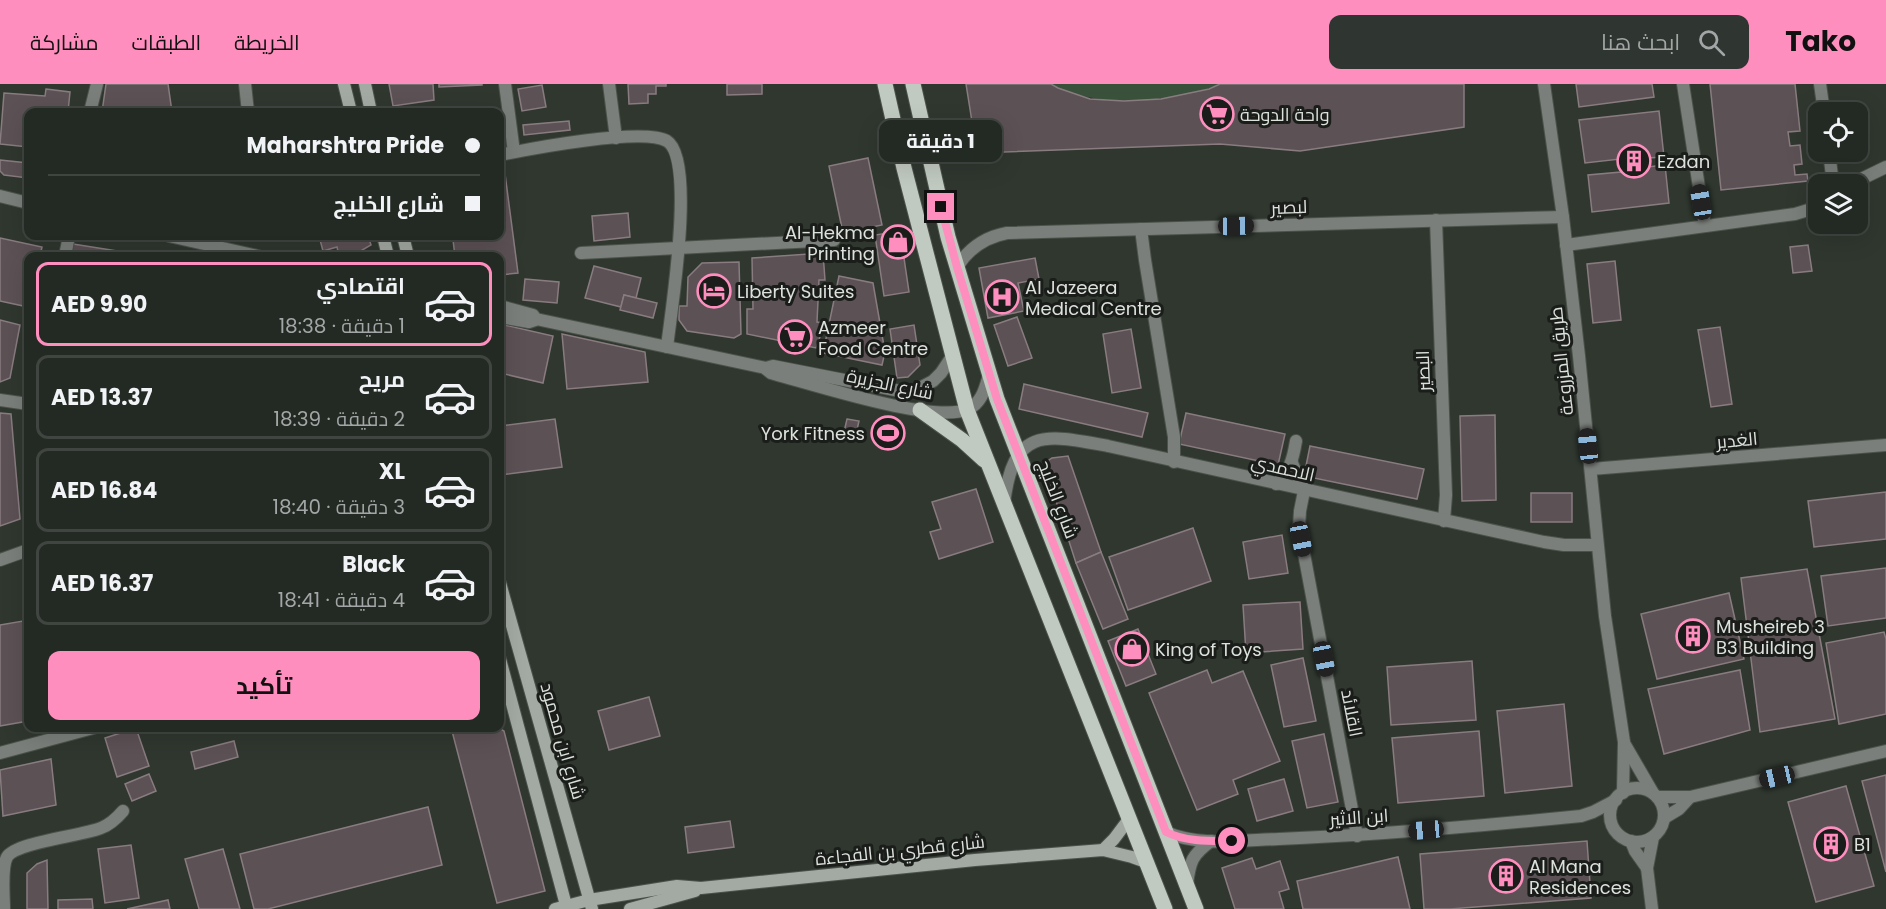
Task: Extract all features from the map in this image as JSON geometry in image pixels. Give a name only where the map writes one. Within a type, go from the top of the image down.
[{"type":"main road","points":[[885,84],[907,179],[967,410],[1165,909]]},
{"type":"main road","name":"شارع الخليج","points":[[915,87],[936,190],[989,375],[1196,909]]},
{"type":"main road","points":[[920,410],[962,440],[987,462]]},
{"type":"street","points":[[91,108],[97,84]]},
{"type":"street","points":[[245,84],[248,108]]},
{"type":"street","points":[[344,84],[350,108]]},
{"type":"street","points":[[365,84],[370,108]]},
{"type":"street","points":[[505,84],[514,152]]},
{"type":"street","points":[[609,84],[611,138]]},
{"type":"street","name":"طريق المزروعة","points":[[1544,84],[1563,217],[1605,616],[1623,742],[1619,796]]},
{"type":"street","points":[[1683,84],[1705,226]]},
{"type":"street","points":[[1820,84],[1823,102]]},
{"type":"street","points":[[504,154],[611,138],[659,138],[669,142],[675,150],[681,195],[678,248],[667,347]]},
{"type":"street","points":[[1868,176],[1886,167]]},
{"type":"street","points":[[0,196],[24,202]]},
{"type":"street","points":[[1566,245],[1795,214],[1808,210]]},
{"type":"street","name":"لبصير","points":[[957,267],[974,246],[990,237],[1015,232],[1563,217]]},
{"type":"street","name":"البصير","points":[[1436,220],[1446,495],[1444,521]]},
{"type":"street","points":[[1141,229],[1144,260],[1174,437],[1174,462]]},
{"type":"street","points":[[187,240],[240,252]]},
{"type":"street","points":[[580,253],[834,240]]},
{"type":"street","name":"شارع الجزيرة","points":[[504,307],[533,315],[536,319],[766,368],[773,366],[905,392],[916,390],[933,381],[953,355]]},
{"type":"street","name":"شارع الجزيرة","points":[[504,318],[529,322],[536,319]]},
{"type":"street","name":"شارع الجزيرة","points":[[766,368],[771,373],[781,376],[896,406],[946,413],[967,410]]},
{"type":"street","points":[[967,410],[981,398],[989,375]]},
{"type":"street","points":[[0,400],[24,403]]},
{"type":"street","name":"الاحمدي","points":[[1019,454],[1027,446],[1036,442],[1047,438],[1059,438],[1108,446],[1304,491],[1544,542],[1597,545]]},
{"type":"street","points":[[1276,484],[1293,463],[1296,441]]},
{"type":"street","name":"الغدير","points":[[1591,469],[1886,445]]},
{"type":"street","points":[[1004,505],[1010,471],[1019,454]]},
{"type":"street","points":[[1293,463],[1304,491]]},
{"type":"street","name":"القلائد","points":[[1304,491],[1299,526],[1357,836]]},
{"type":"street","points":[[0,560],[24,551]]},
{"type":"street","name":"شارع ابن محمود","points":[[504,598],[591,905]]},
{"type":"street","points":[[504,675],[563,908]]},
{"type":"street","points":[[0,753],[78,732]]},
{"type":"street","name":"طريق المزروعة","points":[[1623,742],[1655,795]]},
{"type":"street","points":[[1655,795],[1663,807],[1664,818],[1653,837],[1631,841],[1619,834],[1612,822],[1611,810],[1619,796],[1633,789],[1644,789],[1655,795],[1690,797],[1886,751]]},
{"type":"street","name":"ابن الاثير","points":[[1166,832],[1178,838],[1211,841],[1357,836],[1581,816],[1593,812],[1619,796]]},
{"type":"street","points":[[1664,818],[1679,809],[1690,797]]},
{"type":"street","points":[[4,909],[4,864],[11,852],[98,829],[123,812]]},
{"type":"street","name":"ابن الاثير","points":[[1581,816],[1612,822]]},
{"type":"street","points":[[1103,850],[1129,819]]},
{"type":"street","points":[[1652,909],[1647,868],[1653,837]]},
{"type":"street","points":[[1187,886],[1189,866],[1193,857],[1211,841]]},
{"type":"street","points":[[1631,841],[1647,868]]},
{"type":"street","name":"شارع قطري بن الفجاءة","points":[[563,908],[591,905],[677,886],[701,888],[975,860],[1103,850],[1146,862]]},
{"type":"street","name":"شارع قطري بن الفجاءة","points":[[630,909],[701,888]]},
{"type":"street","points":[[646,909],[671,898]]},
{"type":"green space","points":[[1051,84],[1220,84],[1181,96],[1112,100],[1069,92]]},
{"type":"building","points":[[106,84],[168,84],[171,108],[103,108]]},
{"type":"building","points":[[389,84],[433,84],[434,100],[393,106]]},
{"type":"building","points":[[439,84],[482,84],[482,85],[439,87]]},
{"type":"building","points":[[628,84],[666,84],[666,86],[656,86],[656,94],[648,94],[648,103],[629,104]]},
{"type":"building","points":[[727,84],[762,84],[762,94],[727,95]]},
{"type":"building","name":"واحة الدوحة","points":[[966,84],[1051,84],[1090,99],[1124,101],[1161,99],[1209,89],[1220,84],[1464,84],[1464,127],[1300,151],[1220,144],[977,153]]},
{"type":"building","name":"Ezdan","points":[[1576,84],[1652,84],[1654,97],[1579,107]]},
{"type":"building","points":[[1710,84],[1795,84],[1800,131],[1788,132],[1790,146],[1800,145],[1802,164],[1794,165],[1795,175],[1807,174],[1808,181],[1721,190]]},
{"type":"building","points":[[542,85],[546,107],[522,111],[518,89]]},
{"type":"building","points":[[46,89],[70,92],[68,108],[24,108],[24,147],[0,144],[4,93],[45,96]]},
{"type":"building","name":"Ezdan","points":[[1659,111],[1664,157],[1647,158],[1647,167],[1665,165],[1669,203],[1592,212],[1588,175],[1621,172],[1620,159],[1585,163],[1579,120]]},
{"type":"building","points":[[569,121],[570,130],[524,135],[523,125]]},
{"type":"building","points":[[868,158],[882,225],[843,233],[829,166]]},
{"type":"building","points":[[0,160],[24,163],[24,178],[4,175],[0,171]]},
{"type":"building","points":[[504,166],[518,273],[504,275],[504,252],[454,252],[453,240],[504,240]]},
{"type":"building","points":[[628,213],[630,237],[594,241],[592,216]]},
{"type":"building","points":[[900,231],[909,292],[884,296],[875,235]]},
{"type":"building","points":[[0,238],[42,247],[41,252],[24,252],[24,306],[0,301]]},
{"type":"building","points":[[320,240],[369,240],[371,245],[359,252],[338,252],[337,247],[323,251]]},
{"type":"building","points":[[73,244],[124,252],[72,252]]},
{"type":"building","points":[[1808,245],[1812,271],[1793,273],[1790,247]]},
{"type":"building","points":[[823,253],[825,280],[819,280],[817,322],[825,323],[816,348],[747,334],[747,309],[753,309],[752,258]]},
{"type":"building","name":"Al Jazeera Medical Centre","points":[[1035,258],[1039,279],[1018,283],[1024,311],[988,318],[979,268]]},
{"type":"building","points":[[1615,261],[1621,320],[1593,323],[1587,264]]},
{"type":"building","name":"Liberty Suites","points":[[739,262],[741,334],[734,338],[687,331],[679,320],[679,306],[687,306],[688,277],[702,263]]},
{"type":"building","points":[[594,266],[641,278],[636,298],[624,295],[621,307],[585,298]]},
{"type":"building","points":[[839,276],[873,283],[885,352],[882,365],[823,353]]},
{"type":"building","points":[[525,279],[559,282],[557,303],[523,300]]},
{"type":"building","points":[[624,295],[657,303],[653,318],[620,310]]},
{"type":"building","points":[[1017,317],[1032,358],[1008,366],[994,325]]},
{"type":"building","points":[[0,320],[20,325],[10,378],[0,382]]},
{"type":"building","points":[[504,325],[553,336],[543,383],[504,374]]},
{"type":"building","points":[[914,325],[920,365],[908,377],[897,378],[890,329]]},
{"type":"building","points":[[1720,327],[1732,404],[1711,407],[1698,330]]},
{"type":"building","points":[[1131,329],[1141,388],[1112,393],[1103,334]]},
{"type":"building","points":[[562,334],[645,352],[648,382],[567,389]]},
{"type":"building","points":[[1024,384],[1148,413],[1142,437],[1019,409]]},
{"type":"building","points":[[0,413],[11,414],[20,519],[0,526]]},
{"type":"building","points":[[1186,413],[1285,434],[1278,465],[1179,444]]},
{"type":"building","points":[[1495,415],[1496,500],[1462,501],[1460,416]]},
{"type":"building","points":[[555,419],[562,467],[504,474],[504,425]]},
{"type":"building","points":[[847,419],[859,421],[856,434],[844,432]]},
{"type":"building","points":[[1310,446],[1424,469],[1417,499],[1304,476]]},
{"type":"building","points":[[1068,456],[1101,552],[1076,563],[1046,470],[1046,462],[1052,458]]},
{"type":"building","points":[[976,489],[993,542],[939,559],[930,532],[941,529],[932,502]]},
{"type":"building","points":[[1886,492],[1886,539],[1814,547],[1808,501]]},
{"type":"building","points":[[1531,493],[1572,493],[1572,522],[1531,522]]},
{"type":"building","points":[[1193,528],[1211,581],[1128,610],[1109,557]]},
{"type":"building","points":[[1282,535],[1288,573],[1249,579],[1243,542]]},
{"type":"building","points":[[1101,552],[1128,619],[1103,629],[1076,563]]},
{"type":"building","points":[[1886,568],[1886,618],[1828,626],[1821,576]]},
{"type":"building","points":[[1807,569],[1835,719],[1760,732],[1741,578]]},
{"type":"building","name":"Musheireb 3 B3 Building","points":[[1729,593],[1744,659],[1657,679],[1641,614]]},
{"type":"building","points":[[1300,602],[1303,649],[1246,653],[1243,605]]},
{"type":"building","points":[[23,621],[24,722],[0,726],[0,625]]},
{"type":"building","points":[[1138,629],[1156,674],[1126,686],[1108,641]]},
{"type":"building","points":[[1884,632],[1886,639],[1886,714],[1839,724],[1826,643]]},
{"type":"building","points":[[1303,658],[1316,721],[1284,727],[1271,665]]},
{"type":"building","points":[[1472,661],[1476,720],[1391,725],[1387,667]]},
{"type":"building","points":[[1207,670],[1212,683],[1243,671],[1280,761],[1233,780],[1238,794],[1197,810],[1149,693]]},
{"type":"building","points":[[1740,670],[1750,730],[1664,754],[1648,689]]},
{"type":"building","points":[[649,697],[660,736],[609,750],[598,711]]},
{"type":"building","points":[[1564,704],[1572,786],[1505,793],[1497,711]]},
{"type":"building","points":[[504,731],[545,891],[497,903],[452,732]]},
{"type":"building","points":[[1479,731],[1484,796],[1398,803],[1392,738]]},
{"type":"building","points":[[124,732],[137,732],[149,766],[117,777],[105,738]]},
{"type":"building","points":[[1324,734],[1338,802],[1307,808],[1292,741]]},
{"type":"building","points":[[234,741],[238,757],[195,769],[191,752]]},
{"type":"building","points":[[51,759],[56,805],[3,816],[0,770]]},
{"type":"building","points":[[149,774],[156,791],[132,801],[125,784]]},
{"type":"building","points":[[1886,775],[1886,872],[1862,781]]},
{"type":"building","points":[[1284,779],[1293,811],[1257,821],[1248,789]]},
{"type":"building","name":"B1","points":[[1846,786],[1874,886],[1816,902],[1788,802]]},
{"type":"building","points":[[428,807],[442,865],[268,909],[254,909],[240,854]]},
{"type":"building","points":[[730,821],[734,847],[688,853],[685,827]]},
{"type":"building","name":"Al Mana Residences","points":[[1587,841],[1591,898],[1424,909],[1420,854]]},
{"type":"building","points":[[131,845],[139,898],[105,903],[98,849]]},
{"type":"building","points":[[223,849],[240,909],[199,909],[185,859]]},
{"type":"building","points":[[1398,857],[1410,909],[1303,909],[1297,881]]},
{"type":"building","points":[[1252,858],[1256,869],[1280,861],[1289,889],[1279,892],[1284,909],[1235,909],[1222,868]]},
{"type":"building","points":[[47,860],[48,909],[27,909],[27,873],[37,864]]},
{"type":"building","points":[[92,899],[93,909],[58,909],[58,900]]},
{"type":"building","points":[[168,900],[170,909],[127,909]]},
{"type":"place","name":"واحة الدوحة","points":[[1217,114]]},
{"type":"place","name":"Ezdan","points":[[1634,161]]},
{"type":"place","name":"Al-Hekma Printing","points":[[898,242]]},
{"type":"place","name":"Liberty Suites","points":[[714,291]]},
{"type":"place","name":"Al Jazeera Medical Centre","points":[[1002,297]]},
{"type":"place","name":"Azmeer Food Centre","points":[[795,337]]},
{"type":"place","name":"York Fitness","points":[[888,433]]},
{"type":"place","name":"Musheireb 3 B3 Building","points":[[1693,636]]},
{"type":"place","name":"King of Toys","points":[[1132,649]]},
{"type":"place","name":"B1","points":[[1831,844]]},
{"type":"place","name":"Al Mana Residences","points":[[1506,876]]},
{"type":"route","points":[[941,207],[997,399],[1166,832],[1185,839],[1232,841]]}]
